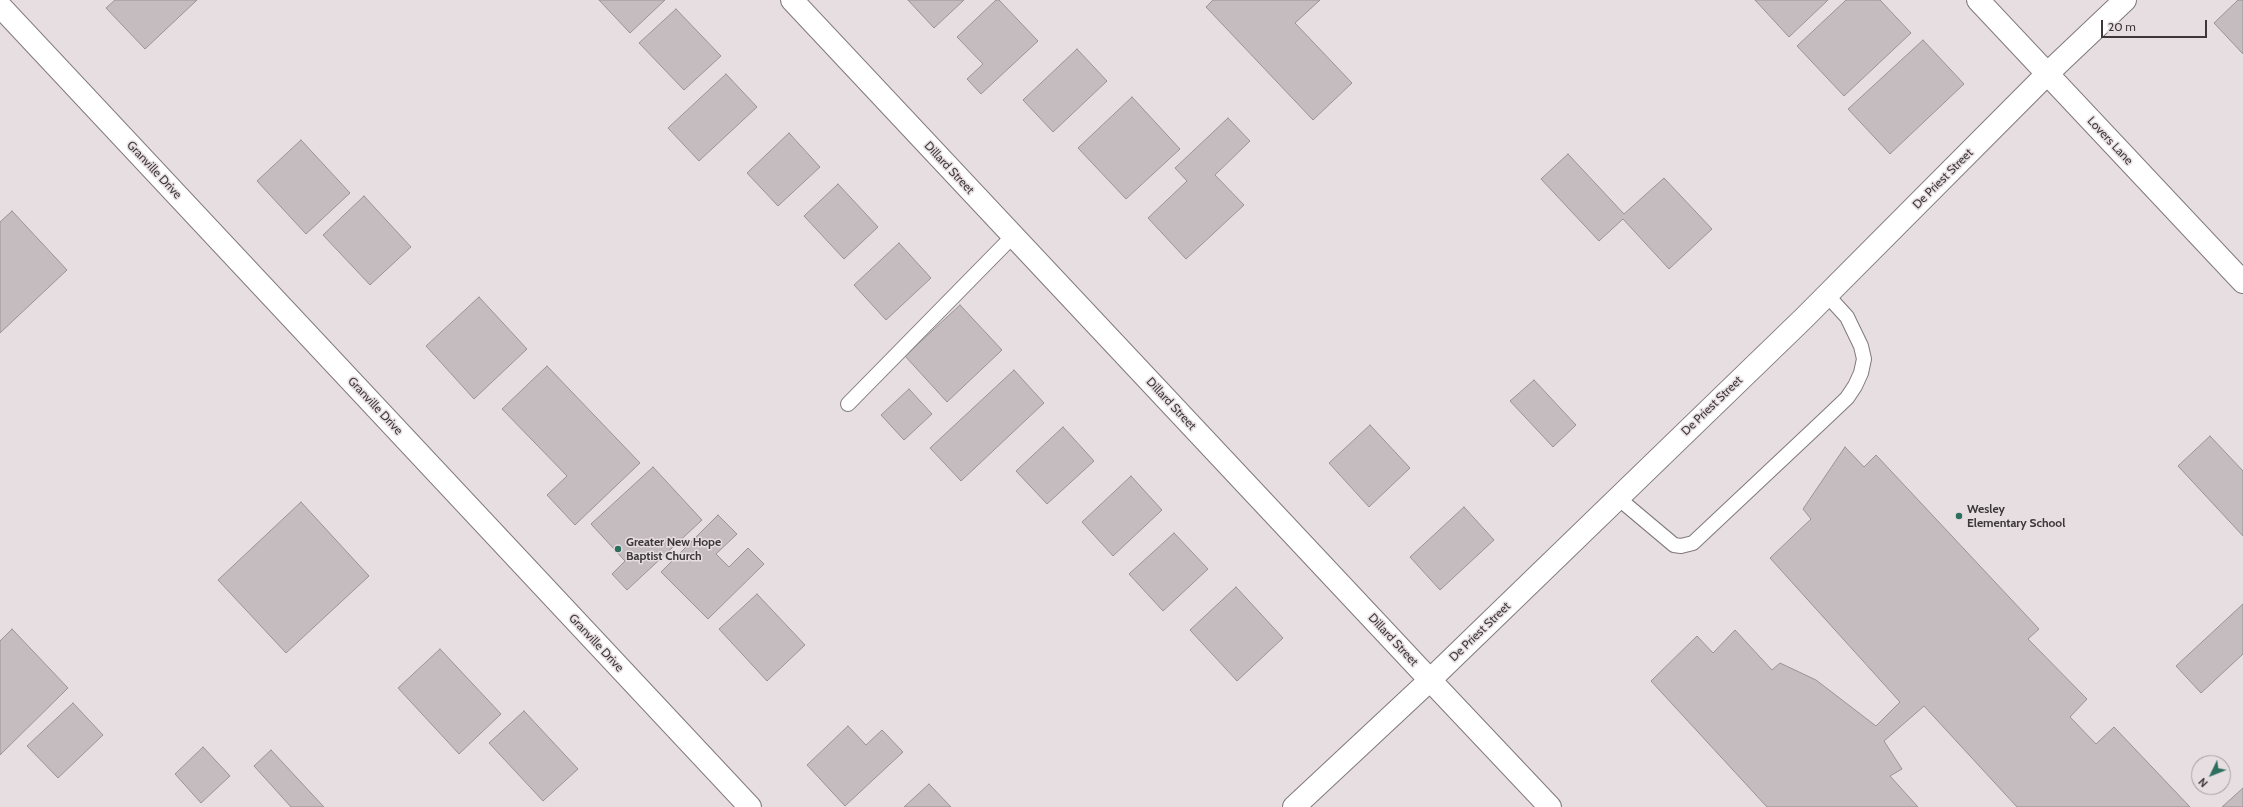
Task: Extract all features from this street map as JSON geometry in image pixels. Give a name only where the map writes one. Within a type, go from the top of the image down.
[{"type":"street","name":"Dillard Street","points":[[792,0],[1550,807]]},
{"type":"street","name":"Lovers Lane","points":[[1978,0],[2243,282]]},
{"type":"street","name":"De Priest Street","points":[[1294,807],[1430,680],[1618,498],[1827,295],[2047,74],[2125,0]]},
{"type":"street","name":"Granville Drive","points":[[0,6],[750,807]]},
{"type":"lane","points":[[848,404],[1013,236]]},
{"type":"lane","points":[[1618,498],[1674,544],[1681,546],[1693,543],[1847,398],[1861,373],[1864,359],[1861,346],[1847,316],[1827,295]]},
{"type":"building","points":[[115,0],[197,0],[145,49],[106,8]]},
{"type":"building","points":[[599,0],[665,0],[630,33]]},
{"type":"building","points":[[908,0],[964,0],[934,28]]},
{"type":"building","points":[[996,0],[999,0],[1038,41],[981,94],[967,79],[983,64],[957,37]]},
{"type":"building","points":[[1213,0],[1320,0],[1295,23],[1352,83],[1313,120],[1206,7]]},
{"type":"building","points":[[1755,0],[1828,0],[1789,37]]},
{"type":"building","points":[[1846,0],[1880,0],[1911,33],[1844,96],[1797,46]]},
{"type":"building","points":[[2238,0],[2243,0],[2243,54],[2214,23]]},
{"type":"building","points":[[676,9],[721,56],[684,90],[639,43]]},
{"type":"building","points":[[1923,40],[1964,84],[1890,154],[1848,109]]},
{"type":"building","points":[[1077,49],[1107,81],[1053,132],[1023,100]]},
{"type":"building","points":[[726,74],[757,107],[699,161],[668,128]]},
{"type":"building","points":[[1132,97],[1180,149],[1126,199],[1078,148]]},
{"type":"building","points":[[1228,118],[1250,141],[1215,175],[1244,205],[1186,259],[1148,218],[1187,181],[1175,168]]},
{"type":"building","points":[[789,133],[820,167],[778,206],[747,173]]},
{"type":"building","points":[[301,140],[350,193],[306,234],[257,181]]},
{"type":"building","points":[[1568,154],[1624,214],[1664,178],[1712,229],[1669,269],[1623,219],[1599,241],[1541,179]]},
{"type":"building","points":[[838,184],[878,227],[844,259],[804,216]]},
{"type":"building","points":[[364,196],[411,247],[370,285],[323,235]]},
{"type":"building","points":[[12,211],[67,270],[0,333],[0,222]]},
{"type":"building","points":[[899,243],[931,278],[886,320],[854,285]]},
{"type":"building","points":[[479,297],[527,349],[474,399],[426,346]]},
{"type":"building","points":[[960,305],[1002,350],[947,402],[905,356]]},
{"type":"building","points":[[547,366],[640,463],[575,525],[547,495],[567,476],[502,409]]},
{"type":"building","points":[[1014,370],[1044,403],[961,481],[930,448]]},
{"type":"building","points":[[1534,380],[1576,425],[1553,447],[1510,401]]},
{"type":"building","points":[[909,389],[932,414],[904,440],[881,415]]},
{"type":"building","points":[[1370,425],[1410,468],[1369,507],[1329,463]]},
{"type":"building","points":[[1063,427],[1094,461],[1047,504],[1016,471]]},
{"type":"building","points":[[2210,436],[2243,471],[2243,536],[2178,466]]},
{"type":"building","points":[[1845,447],[1864,467],[1876,455],[2039,629],[2028,639],[2087,699],[2070,717],[2096,744],[2114,727],[2190,807],[2017,807],[1924,706],[1884,741],[1902,769],[1890,776],[1918,807],[1767,807],[1651,681],[1697,636],[1713,653],[1735,630],[1772,670],[1780,663],[1816,680],[1876,726],[1900,702],[1770,558],[1811,519],[1803,509]]},
{"type":"building","points":[[653,467],[702,520],[627,590],[612,574],[625,561],[591,524]]},
{"type":"building","points":[[1131,476],[1162,510],[1113,556],[1082,522]]},
{"type":"building","points":[[301,502],[369,576],[286,653],[218,580]]},
{"type":"building","points":[[1464,507],[1494,540],[1440,590],[1410,557]]},
{"type":"building","points":[[718,515],[737,534],[716,554],[729,567],[748,548],[764,564],[708,619],[661,572]]},
{"type":"building","points":[[1174,533],[1208,569],[1163,611],[1129,574]]},
{"type":"building","points":[[1236,587],[1283,638],[1237,681],[1190,630]]},
{"type":"building","points":[[757,594],[805,645],[767,681],[719,629]]},
{"type":"building","points":[[2243,604],[2243,654],[2201,693],[2176,666]]},
{"type":"building","points":[[12,629],[68,688],[0,755],[0,641]]},
{"type":"building","points":[[440,649],[501,714],[459,754],[398,688]]},
{"type":"building","points":[[73,703],[103,735],[58,778],[27,746]]},
{"type":"building","points":[[524,711],[578,769],[543,801],[489,743]]},
{"type":"building","points":[[848,726],[866,745],[882,730],[903,752],[845,806],[807,765]]},
{"type":"building","points":[[203,747],[230,776],[201,803],[175,774]]},
{"type":"building","points":[[271,750],[324,807],[291,807],[254,766]]},
{"type":"building","points":[[929,784],[951,807],[904,807]]},
{"type":"building","points":[[2243,788],[2243,807],[2222,807]]},
{"type":"place","name":"Wesley Elementary School","points":[[1959,516]]},
{"type":"place","name":"Greater New Hope Baptist Church","points":[[618,549]]}]
